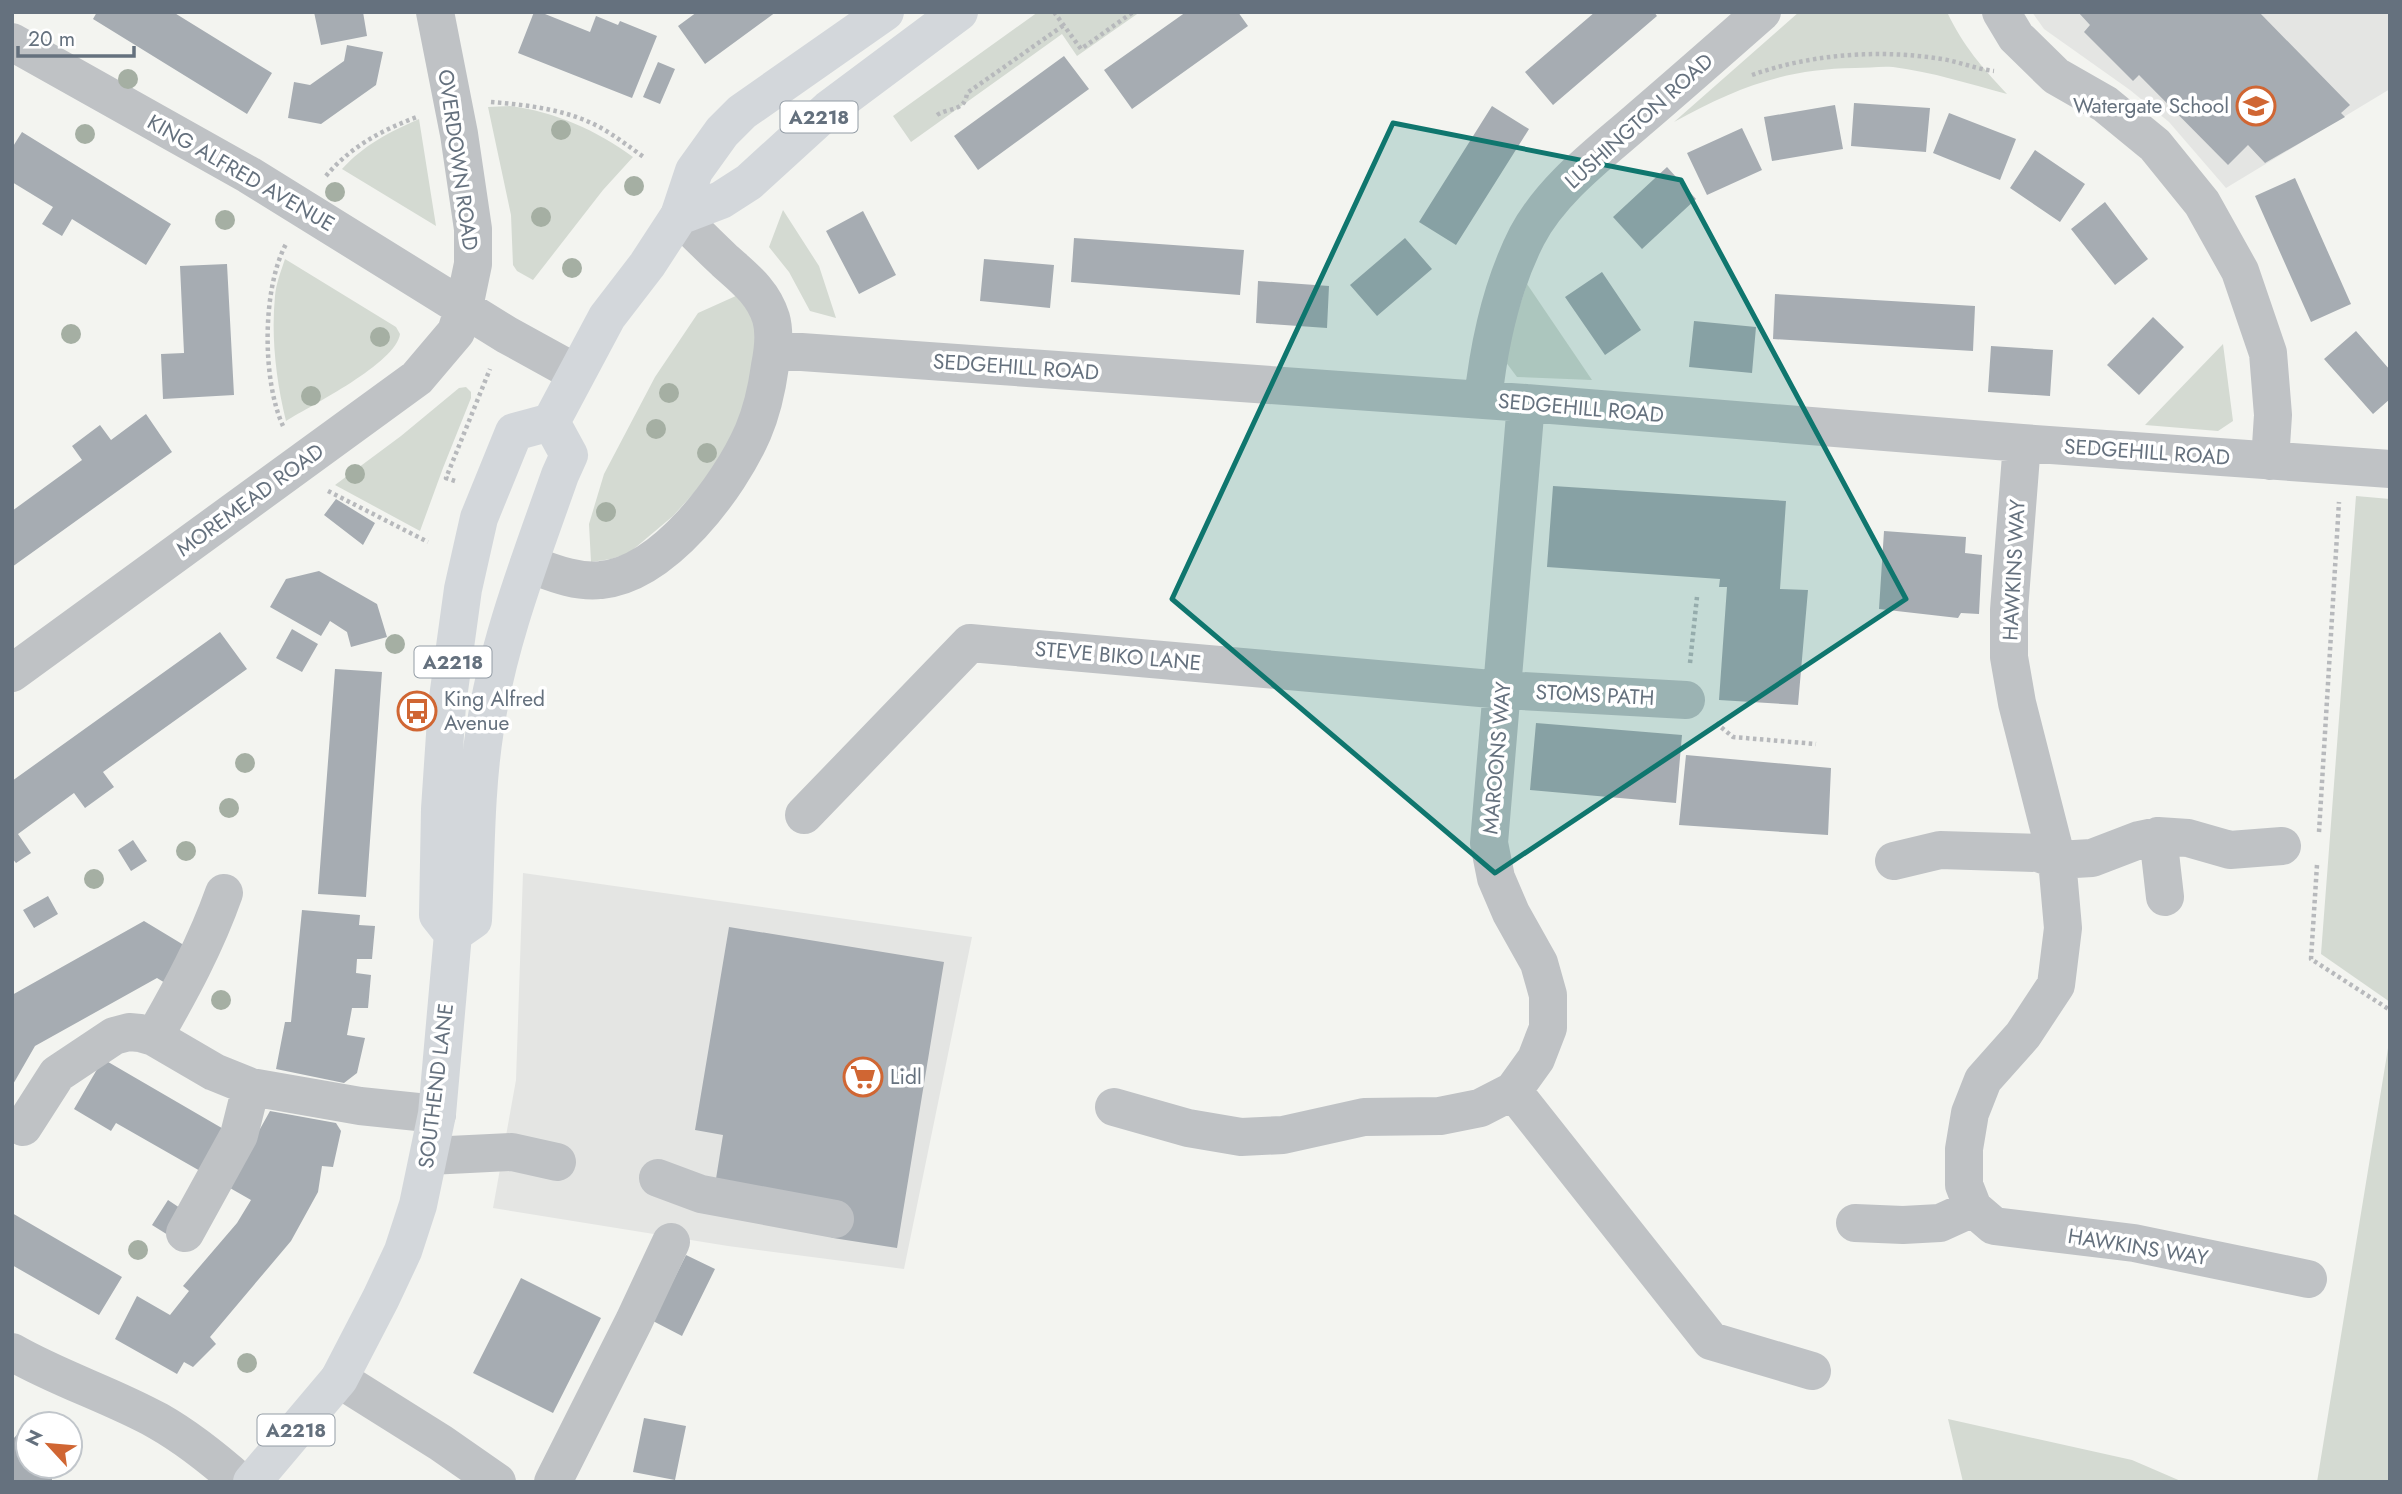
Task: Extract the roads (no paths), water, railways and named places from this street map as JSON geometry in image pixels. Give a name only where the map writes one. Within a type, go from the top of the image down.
[{"type":"main road","name":"A2218","points":[[551,422],[569,455],[505,633],[485,729],[473,920],[453,934],[438,915],[440,809],[447,705],[463,589],[479,518],[514,432],[551,422],[607,317],[647,265],[678,216],[694,171],[722,132],[742,112],[885,12]]},
{"type":"main road","name":"A2218","points":[[678,216],[721,200],[749,183],[829,109],[959,12]]},
{"type":"main road","name":"SOUTHEND LANE","points":[[252,1482],[339,1379],[382,1298],[403,1251],[418,1205],[437,1114],[453,934]]},
{"type":"street","name":"OVERDOWN ROAD","points":[[435,12],[473,229],[473,264],[464,307]]},
{"type":"street","name":"LUSHINGTON ROAD","points":[[1483,400],[1494,330],[1508,279],[1528,235],[1553,198],[1585,166],[1762,12]]},
{"type":"street","points":[[2001,12],[2016,37],[2056,76],[2105,104],[2155,145],[2202,203],[2240,271],[2268,353],[2273,415],[2270,461]]},
{"type":"street","name":"KING ALFRED AVENUE","points":[[12,42],[249,175],[507,335],[576,373]]},
{"type":"street","points":[[528,564],[581,580],[601,580],[626,574],[662,553],[699,516],[727,481],[752,433],[766,393],[773,350],[772,321],[762,296],[678,216]]},
{"type":"street","name":"MOREMEAD ROAD","points":[[12,673],[417,378],[456,332],[464,307]]},
{"type":"street","name":"SEDGEHILL ROAD","points":[[773,350],[1526,403],[2022,443],[2390,469]]},
{"type":"street","name":"MAROONS WAY","points":[[1114,1107],[1188,1128],[1241,1137],[1283,1135],[1364,1117],[1440,1116],[1480,1108],[1513,1091],[1536,1059],[1548,1028],[1548,995],[1539,963],[1511,913],[1496,878],[1489,843],[1526,403]]},
{"type":"street","name":"HAWKINS WAY","points":[[2022,443],[2009,610],[2009,657],[2017,703],[2057,860],[2063,928],[2056,985],[2023,1035],[1983,1080],[1970,1113],[1964,1149],[1964,1185],[1973,1209],[1994,1226],[2134,1243],[2308,1279]]},
{"type":"street","name":"STEVE BIKO LANE","points":[[804,815],[970,643],[1503,690]]},
{"type":"street","name":"STOMS PATH","points":[[1503,690],[1686,700]]},
{"type":"street","points":[[2158,836],[2165,897]]},
{"type":"street","points":[[1894,861],[1940,850],[2038,853],[2057,860],[2092,858],[2139,840],[2158,836],[2188,838],[2230,850],[2282,846]]},
{"type":"street","points":[[154,1037],[194,967],[225,893]]},
{"type":"street","points":[[23,1127],[57,1074],[114,1036],[128,1032],[141,1032],[154,1037],[214,1072],[251,1087],[360,1106],[437,1114]]},
{"type":"street","points":[[185,1233],[239,1135],[251,1087]]},
{"type":"street","points":[[1513,1091],[1711,1341],[1812,1371]]},
{"type":"street","points":[[429,1156],[512,1152],[557,1162]]},
{"type":"street","points":[[658,1178],[701,1194],[835,1219]]},
{"type":"street","points":[[1855,1223],[1940,1223],[1973,1209]]},
{"type":"street","points":[[553,1482],[671,1242]]},
{"type":"street","points":[[12,1352],[156,1420],[214,1458],[240,1482]]},
{"type":"street","points":[[339,1379],[497,1482]]},
{"type":"place","name":"Watergate School","points":[[2256,106]]},
{"type":"place","name":"King Alfred Avenue","points":[[417,711]]},
{"type":"place","name":"Lidl","points":[[863,1077]]}]
